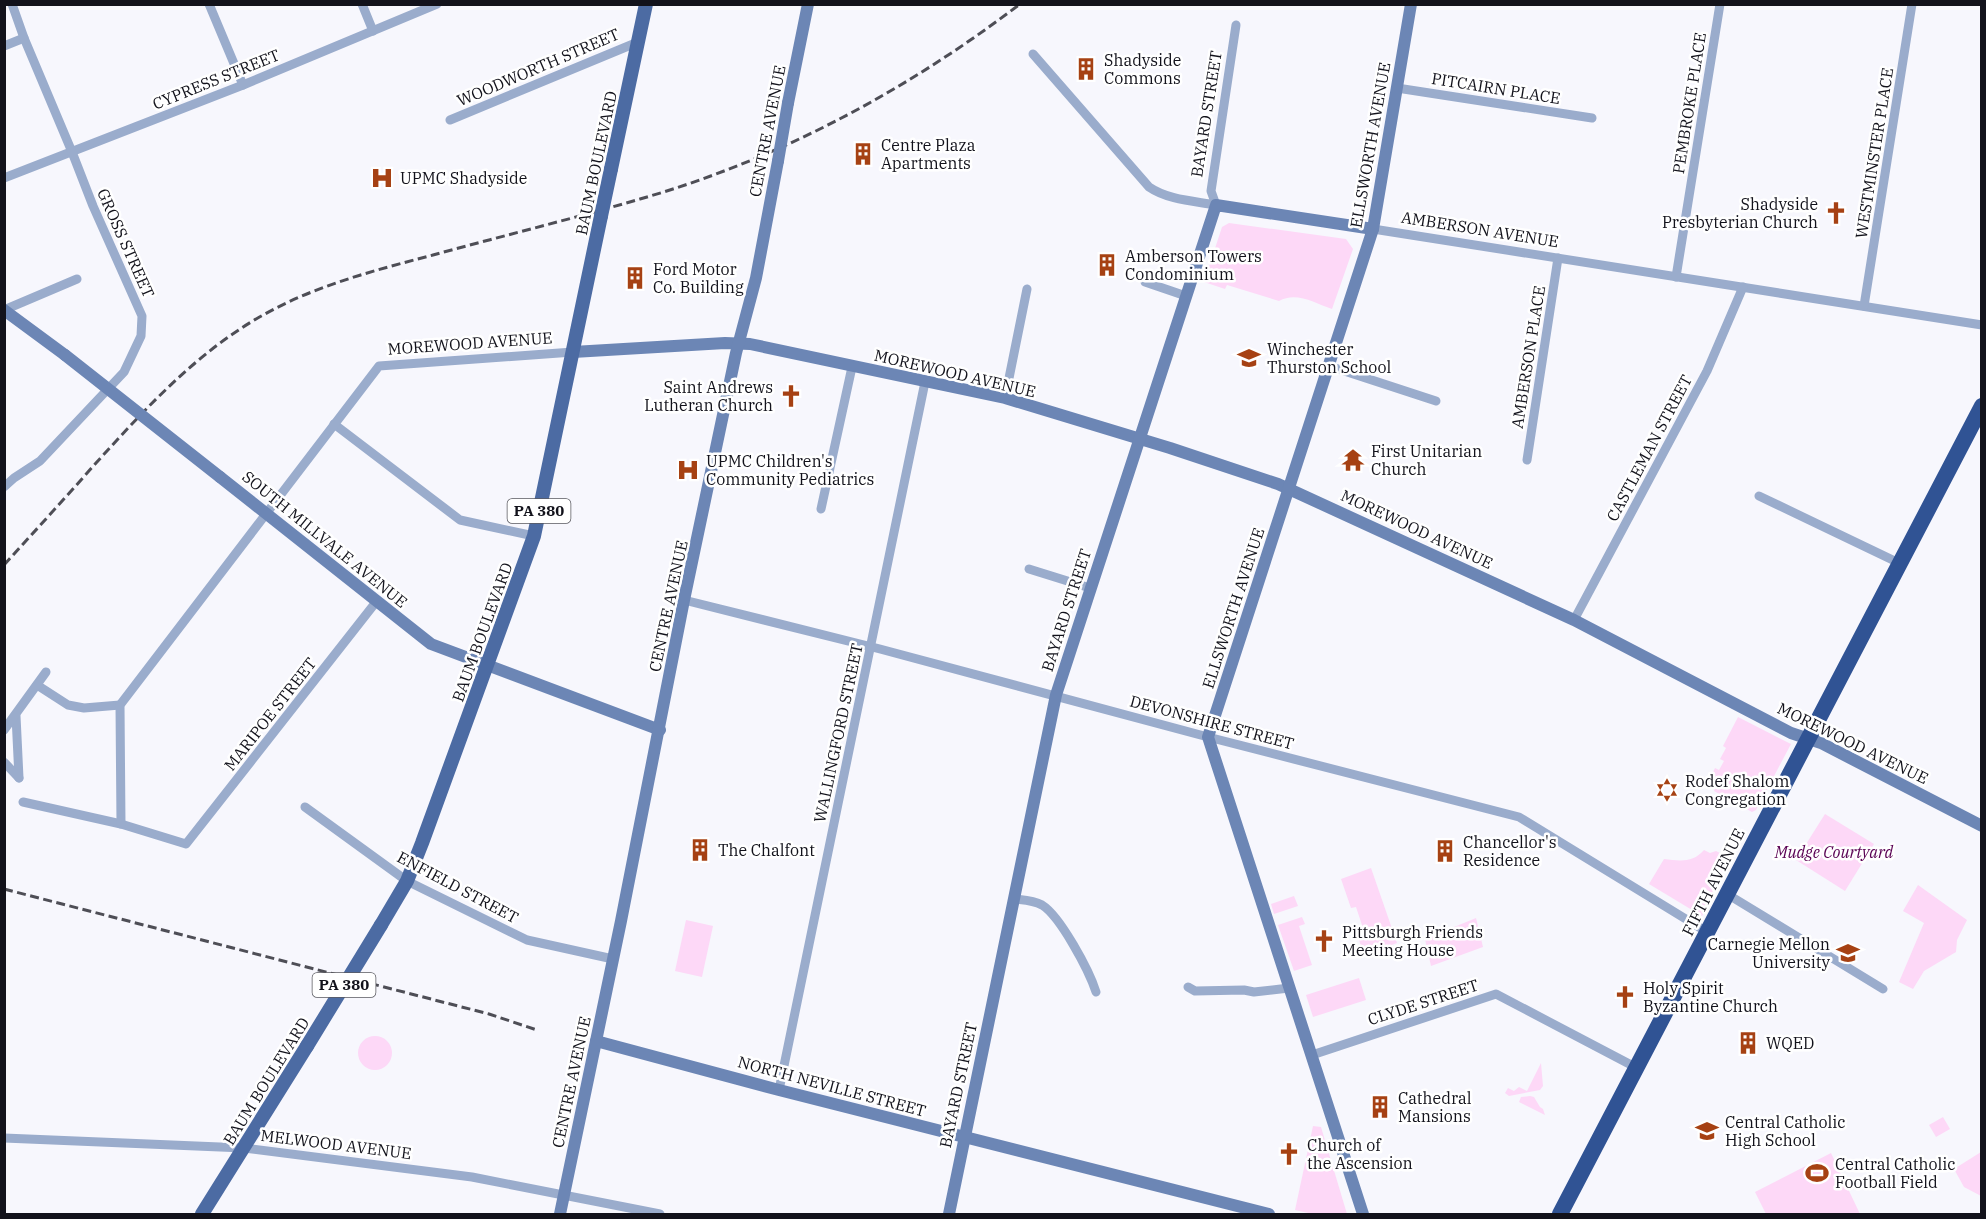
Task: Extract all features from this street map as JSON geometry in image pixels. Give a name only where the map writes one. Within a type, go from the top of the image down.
[{"type":"highway","name":"FIFTH AVENUE","points":[[1560,1215],[1982,406]]},
{"type":"main road","name":"BAUM BOULEVARD","points":[[202,1215],[408,881],[488,666],[534,536],[646,4]]},
{"type":"street","name":"GROSS STREET","points":[[4,487],[40,461],[124,372],[141,336],[142,316],[93,206],[12,4]]},
{"type":"street","points":[[209,4],[243,85]]},
{"type":"street","points":[[362,4],[373,31]]},
{"type":"street","name":"CYPRESS STREET","points":[[4,178],[243,85],[437,4]]},
{"type":"street","name":"CENTRE AVENUE","points":[[560,1215],[660,730],[684,600],[739,343],[756,278],[808,4]]},
{"type":"street","name":"ELLSWORTH AVENUE","points":[[1208,737],[1373,229],[1411,4]]},
{"type":"street","name":"PEMBROKE PLACE","points":[[1676,277],[1719,4]]},
{"type":"street","name":"WESTMINSTER PLACE","points":[[1864,306],[1912,4]]},
{"type":"street","name":"BAYARD STREET","points":[[949,1215],[1056,695],[1216,205],[1210,191],[1236,25]]},
{"type":"street","points":[[4,46],[24,38]]},
{"type":"street","name":"WOODWORTH STREET","points":[[450,120],[638,42]]},
{"type":"street","name":"AMBERSON AVENUE","points":[[1033,54],[1149,187],[1158,193],[1216,205],[1982,325]]},
{"type":"street","name":"PITCAIRN PLACE","points":[[1397,88],[1592,118]]},
{"type":"street","name":"AMBERSON PLACE","points":[[1527,460],[1558,258]]},
{"type":"street","points":[[4,310],[77,279]]},
{"type":"street","points":[[1145,282],[1186,296]]},
{"type":"street","name":"CASTLEMAN STREET","points":[[1574,620],[1707,371],[1743,287]]},
{"type":"street","points":[[1005,398],[1027,289]]},
{"type":"street","name":"SOUTH MILLVALE AVENUE","points":[[4,310],[66,355],[431,644],[660,730]]},
{"type":"street","name":"MOREWOOD AVENUE","points":[[120,705],[378,366],[739,343],[1005,398],[1170,448],[1289,488],[1574,620],[1791,733],[1846,755],[1982,826]]},
{"type":"street","points":[[1329,366],[1436,401]]},
{"type":"street","points":[[821,509],[852,367]]},
{"type":"street","name":"WALLINGFORD STREET","points":[[779,1090],[925,382]]},
{"type":"street","points":[[334,424],[460,520],[534,536]]},
{"type":"street","points":[[1759,496],[1899,563]]},
{"type":"street","points":[[1029,569],[1090,588]]},
{"type":"street","name":"DEVONSHIRE STREET","points":[[684,600],[1519,817],[1707,932]]},
{"type":"street","name":"MARIPOE STREET","points":[[121,824],[186,844],[376,602]]},
{"type":"street","points":[[4,730],[46,672]]},
{"type":"street","points":[[23,802],[121,824],[120,705],[84,708],[68,705],[38,685]]},
{"type":"street","points":[[4,762],[19,778],[16,716]]},
{"type":"street","points":[[1208,737],[1363,1215]]},
{"type":"street","name":"ENFIELD STREET","points":[[305,807],[408,881],[526,940],[613,959]]},
{"type":"street","points":[[1726,894],[1883,989]]},
{"type":"street","points":[[1015,899],[1031,900],[1042,905],[1054,916],[1086,968],[1096,992]]},
{"type":"street","points":[[1188,987],[1195,991],[1244,990],[1254,992],[1289,988]]},
{"type":"street","name":"CLYDE STREET","points":[[1312,1055],[1496,994],[1637,1068]]},
{"type":"street","name":"NORTH NEVILLE STREET","points":[[596,1041],[1269,1215]]},
{"type":"street","name":"MELWOOD AVENUE","points":[[4,1138],[244,1148],[472,1177],[660,1215]]},
{"type":"green space","points":[[1229,223],[1346,239],[1353,249],[1332,309],[1299,298],[1285,298],[1279,301],[1227,285],[1225,289],[1204,282],[1222,227]]},
{"type":"green space","points":[[1738,717],[1791,744],[1756,810],[1752,812],[1714,791],[1716,786],[1708,782],[1715,768],[1719,770],[1724,761],[1720,759],[1726,748],[1723,746]]},
{"type":"green space","name":"Mudge Courtyard","points":[[1825,814],[1874,844],[1845,891],[1796,860]]},
{"type":"green space","points":[[1704,850],[1710,853],[1716,851],[1726,856],[1721,865],[1726,868],[1702,916],[1649,884],[1664,859],[1691,859]]},
{"type":"green space","points":[[1371,868],[1397,943],[1364,955],[1356,931],[1363,928],[1356,907],[1351,908],[1341,879]]},
{"type":"green space","points":[[1918,885],[1967,920],[1957,940],[1956,952],[1924,971],[1913,989],[1899,982],[1924,923],[1903,911]]},
{"type":"green space","points":[[1294,896],[1298,906],[1274,914],[1271,904]]},
{"type":"green space","points":[[1302,917],[1305,924],[1299,926],[1312,965],[1294,971],[1278,925]]},
{"type":"green space","points":[[1476,918],[1483,947],[1431,966],[1425,939]]},
{"type":"green space","points":[[686,920],[713,926],[702,977],[675,971]]},
{"type":"green space","points":[[1359,978],[1366,1000],[1313,1017],[1306,995]]},
{"type":"green space","points":[[375,1036],[387,1041],[392,1053],[387,1065],[375,1070],[363,1065],[358,1053],[363,1041]]},
{"type":"green space","points":[[1541,1063],[1543,1086],[1540,1090],[1509,1096],[1505,1093],[1508,1088],[1514,1091],[1519,1087],[1527,1091]]},
{"type":"green space","points":[[1521,1097],[1534,1097],[1545,1115],[1519,1102]]},
{"type":"green space","points":[[1943,1117],[1950,1129],[1936,1137],[1929,1125]]},
{"type":"green space","points":[[1313,1126],[1321,1127],[1347,1214],[1313,1214],[1295,1210]]},
{"type":"green space","points":[[1981,1152],[1981,1196],[1964,1187],[1954,1169]]},
{"type":"green space","name":"Central Catholic Football Field","points":[[1831,1153],[1860,1214],[1766,1214],[1755,1192]]},
{"type":"railway","points":[[4,565],[115,442],[174,381],[241,328],[265,314],[347,279],[640,199],[741,164],[790,143],[886,94],[977,36],[1020,4]]},
{"type":"railway","points":[[4,889],[489,1014],[537,1030]]},
{"type":"place","name":"Shadyside Commons","points":[[1086,69]]},
{"type":"place","name":"Centre Plaza Apartments","points":[[863,154]]},
{"type":"place","name":"UPMC Shadyside","points":[[382,178]]},
{"type":"place","name":"Shadyside Presbyterian Church","points":[[1836,213]]},
{"type":"place","name":"Amberson Towers Condominium","points":[[1107,265]]},
{"type":"place","name":"Ford Motor Co. Building","points":[[635,278]]},
{"type":"place","name":"Winchester Thurston School","points":[[1249,358]]},
{"type":"place","name":"Saint Andrews Lutheran Church","points":[[791,396]]},
{"type":"place","name":"First Unitarian Church","points":[[1353,460]]},
{"type":"place","name":"UPMC Children's Community Pediatrics","points":[[688,470]]},
{"type":"place","name":"Rodef Shalom Congregation","points":[[1667,790]]},
{"type":"place","name":"The Chalfont","points":[[700,850]]},
{"type":"place","name":"Chancellor's Residence","points":[[1445,851]]},
{"type":"place","name":"Pittsburgh Friends Meeting House","points":[[1324,941]]},
{"type":"place","name":"Carnegie Mellon University","points":[[1848,953]]},
{"type":"place","name":"Holy Spirit Byzantine Church","points":[[1625,997]]},
{"type":"place","name":"WQED","points":[[1748,1043]]},
{"type":"place","name":"Cathedral Mansions","points":[[1380,1107]]},
{"type":"place","name":"Central Catholic High School","points":[[1707,1131]]},
{"type":"place","name":"Church of the Ascension","points":[[1289,1154]]},
{"type":"place","name":"Central Catholic Football Field","points":[[1817,1173]]}]
